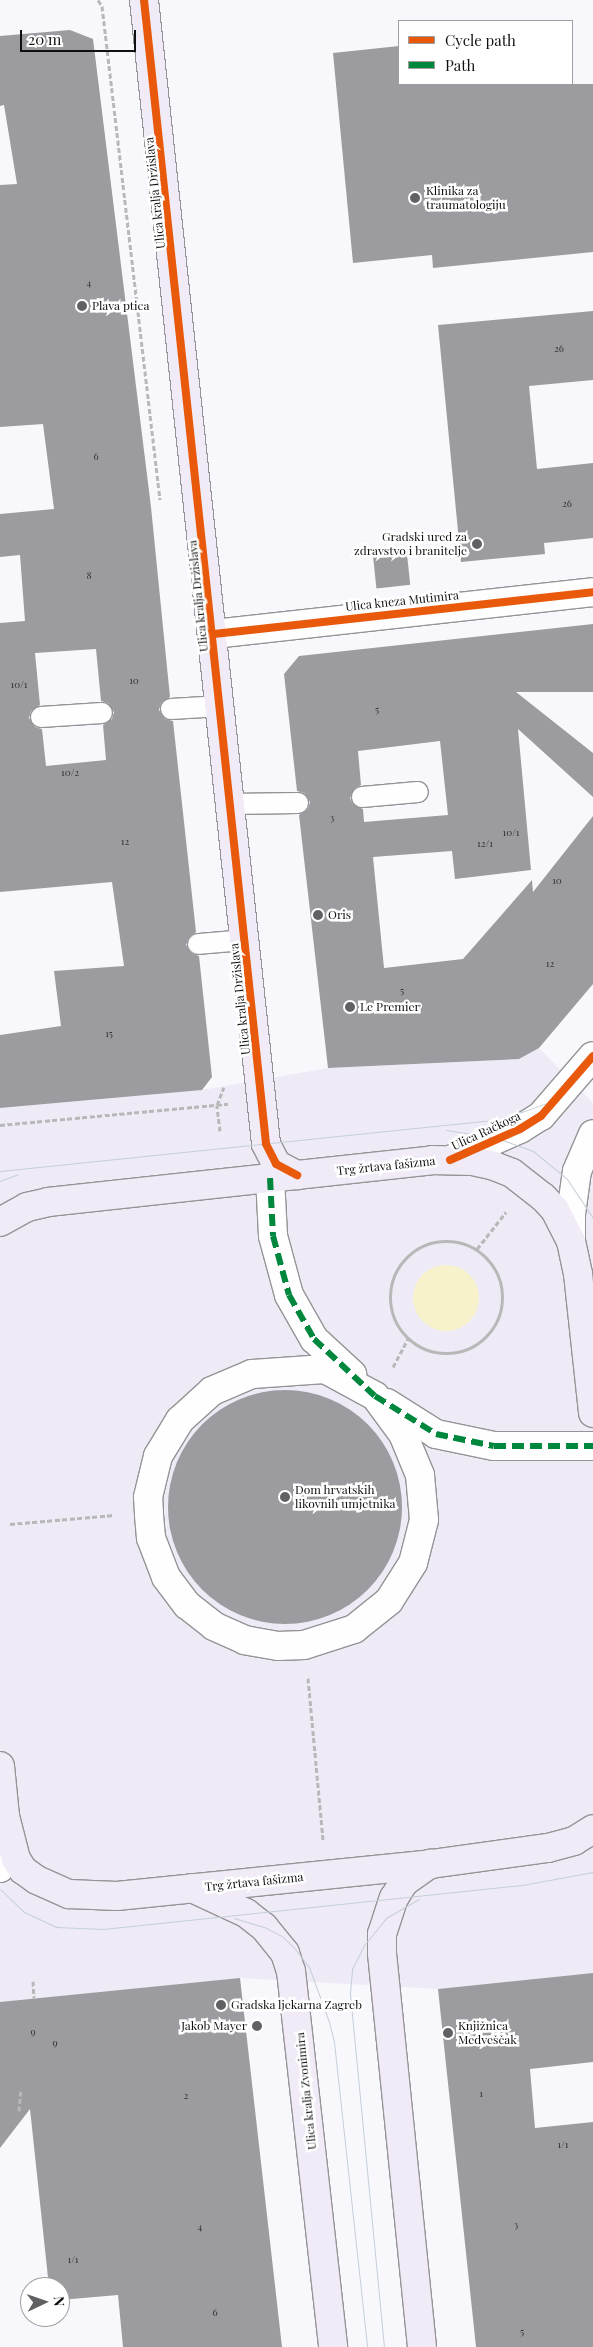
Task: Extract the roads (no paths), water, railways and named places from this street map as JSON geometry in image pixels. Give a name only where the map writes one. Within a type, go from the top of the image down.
[{"type":"main road","name":"Ulica kralja Držislava","points":[[144,0],[214,634],[266,1144],[276,1164],[297,1175]]},
{"type":"main road","name":"Trg žrtava fašizma","points":[[0,1222],[27,1207],[48,1202],[450,1160],[473,1161],[512,1173],[555,1210],[571,1241],[578,1274],[593,1413]]},
{"type":"main road","name":"Trg žrtava fašizma","points":[[0,1766],[6,1858],[53,1889],[69,1894],[116,1896],[431,1864],[548,1848],[574,1841],[593,1829]]},
{"type":"main road","points":[[422,2347],[382,1953],[382,1934],[394,1898],[404,1882],[431,1864]]},
{"type":"main road","name":"Ulica kralja Zvonimira","points":[[192,1888],[246,1913],[264,1926],[285,1953],[292,1971],[333,2347]]},
{"type":"street","name":"Ulica kneza Mutimira","points":[[214,634],[593,592]]},
{"type":"street","name":"Ulica Račkoga","points":[[450,1160],[520,1129],[541,1116],[593,1056]]},
{"type":"street","points":[[571,1241],[571,1214],[577,1171],[593,1134]]},
{"type":"street","points":[[270,1178],[273,1236],[288,1295],[314,1339],[375,1396],[403,1434],[420,1475],[424,1520],[413,1563],[389,1601],[354,1629],[312,1644],[278,1646],[245,1640],[214,1626],[187,1605],[166,1577],[151,1538],[148,1497],[158,1456],[180,1420],[212,1391],[252,1374],[325,1369],[375,1396],[436,1434],[494,1446],[593,1446]]},
{"type":"lane","points":[[171,709],[221,706]]},
{"type":"lane","points":[[41,717],[102,713]]},
{"type":"lane","points":[[362,797],[418,792]]},
{"type":"lane","points":[[231,804],[298,803]]},
{"type":"lane","points":[[198,944],[245,940]]},
{"type":"tram line","points":[[0,1171],[502,1119],[547,1103],[570,1085],[593,1056]]},
{"type":"tram line","points":[[446,1130],[497,1138],[533,1151],[567,1179],[593,1218]]},
{"type":"tram line","points":[[0,1181],[18,1174]]},
{"type":"tram line","points":[[0,1889],[24,1912],[56,1927],[103,1929],[522,1885],[593,1872]]},
{"type":"tram line","points":[[384,2347],[350,1993],[352,1969],[365,1944],[386,1918],[419,1899]]},
{"type":"tram line","points":[[234,1918],[264,1927],[282,1936],[295,1949],[309,1967],[329,2022],[334,2042],[367,2347]]},
{"type":"place","name":"Klinika za traumatologiju","points":[[415,198]]},
{"type":"place","name":"Plava ptica","points":[[82,306]]},
{"type":"place","name":"Gradski ured za zdravstvo i branitelje","points":[[477,544]]},
{"type":"place","name":"Oris","points":[[318,915]]},
{"type":"place","name":"Le Premier","points":[[350,1007]]},
{"type":"place","name":"Dom hrvatskih likovnih umjetnika","points":[[285,1497]]},
{"type":"place","name":"Gradska ljekarna Zagreb","points":[[221,2005]]},
{"type":"place","name":"Jakob Mayer","points":[[257,2026]]},
{"type":"place","name":"Knjižnica Medveščak","points":[[448,2033]]}]
